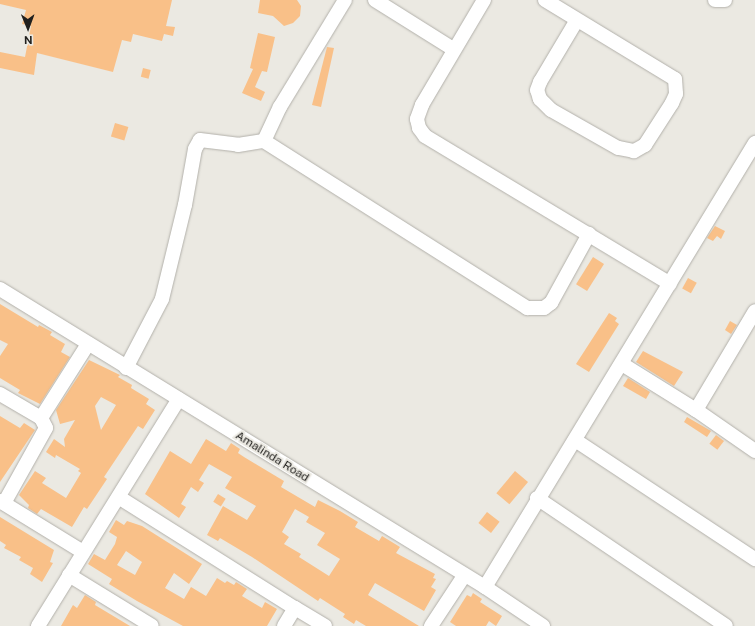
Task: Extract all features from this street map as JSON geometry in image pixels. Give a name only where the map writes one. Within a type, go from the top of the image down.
[{"type":"street","points":[[264,141],[280,107],[345,0]]},
{"type":"street","points":[[484,0],[453,50],[422,106],[417,119],[419,128],[425,136],[670,284]]},
{"type":"street","points":[[545,0],[675,80],[676,94],[672,103],[646,145],[634,151],[618,148],[551,110],[540,99],[537,90],[540,82],[577,20]]},
{"type":"street","points":[[715,0],[725,0]]},
{"type":"street","points":[[378,1],[453,50]]},
{"type":"street","points":[[126,368],[162,299],[185,205],[195,149],[200,140],[238,145],[264,141],[527,308],[544,308],[551,303],[589,234]]},
{"type":"street","points":[[485,587],[537,498],[622,364],[755,143]]},
{"type":"street","name":"Amalinda Road","points":[[0,289],[464,576],[485,587],[543,626]]},
{"type":"street","points":[[696,410],[755,311]]},
{"type":"street","points":[[41,418],[88,344]]},
{"type":"street","points":[[622,364],[696,410],[755,451]]},
{"type":"street","points":[[0,394],[41,418],[46,423],[46,432],[2,502],[83,552]]},
{"type":"street","points":[[38,626],[83,552],[120,498],[179,399]]},
{"type":"street","points":[[575,440],[755,559]]},
{"type":"street","points":[[120,498],[325,626]]},
{"type":"street","points":[[537,498],[726,626]]},
{"type":"street","points":[[69,575],[152,626]]},
{"type":"street","points":[[431,626],[464,576]]},
{"type":"street","points":[[284,626],[295,608]]},
{"type":"building","points":[[0,0],[172,0],[166,26],[175,27],[173,36],[164,34],[162,41],[133,34],[131,42],[122,40],[113,72],[37,53],[34,75],[0,68],[0,52],[25,57],[31,26],[22,24],[26,10],[0,4]]},
{"type":"building","points":[[260,0],[297,0],[301,6],[300,16],[293,23],[284,26],[273,16],[258,13]]},
{"type":"building","points":[[258,33],[275,37],[267,72],[262,71],[255,87],[265,92],[261,101],[242,93],[253,69],[250,68]]},
{"type":"building","points":[[327,47],[334,48],[321,107],[312,105]]},
{"type":"building","points":[[143,68],[151,70],[149,79],[141,77]]},
{"type":"building","points":[[115,123],[128,127],[124,140],[111,136]]},
{"type":"building","points":[[715,226],[725,231],[721,239],[717,236],[713,241],[707,238]]},
{"type":"building","points":[[593,257],[604,264],[587,291],[576,284]]},
{"type":"building","points":[[688,278],[697,283],[691,293],[682,288]]},
{"type":"building","points":[[0,304],[38,327],[39,325],[52,332],[50,335],[65,344],[61,352],[70,357],[40,404],[18,393],[20,390],[0,378],[0,356],[8,344],[0,340]]},
{"type":"building","points":[[609,313],[617,318],[615,321],[619,324],[589,372],[576,364]]},
{"type":"building","points":[[730,321],[737,325],[731,334],[725,330]]},
{"type":"building","points":[[643,351],[683,372],[674,386],[636,362]]},
{"type":"building","points":[[89,360],[120,375],[118,377],[132,385],[131,388],[149,399],[146,404],[155,410],[143,429],[138,426],[104,477],[107,479],[87,509],[84,507],[72,527],[41,509],[37,514],[28,508],[29,505],[19,495],[35,471],[46,478],[42,483],[66,498],[81,473],[78,471],[80,469],[56,455],[55,458],[46,452],[54,439],[65,447],[64,439],[75,420],[60,424],[56,410]],"holes":[[[101,397],[116,405],[101,430],[95,406]]]},
{"type":"building","points":[[628,378],[650,392],[646,399],[623,386]]},
{"type":"building","points":[[0,416],[20,428],[24,423],[35,430],[0,482]]},
{"type":"building","points":[[687,417],[711,431],[707,437],[684,422]]},
{"type":"building","points":[[716,435],[724,441],[717,450],[709,444]]},
{"type":"building","points":[[206,439],[226,451],[231,443],[240,449],[238,453],[284,481],[281,487],[315,507],[318,500],[340,511],[358,522],[355,527],[379,541],[382,536],[400,547],[396,553],[435,574],[433,578],[436,579],[431,587],[436,590],[424,611],[375,583],[368,595],[419,626],[366,626],[356,620],[354,624],[343,617],[345,614],[320,598],[318,601],[252,557],[220,538],[218,541],[207,535],[223,506],[247,520],[256,506],[225,488],[232,477],[209,464],[199,480],[204,483],[198,492],[191,487],[181,504],[186,507],[179,518],[145,494],[170,451],[191,464]],"holes":[[[295,509],[309,517],[306,522],[325,533],[317,545],[340,559],[329,576],[299,557],[301,554],[284,544],[289,537],[282,532]]]},
{"type":"building","points":[[515,471],[528,482],[509,504],[496,493]]},
{"type":"building","points":[[218,494],[226,499],[221,506],[213,502]]},
{"type":"building","points":[[487,512],[500,522],[491,533],[478,523]]},
{"type":"building","points":[[0,517],[54,550],[50,562],[53,563],[42,582],[30,574],[33,568],[19,560],[21,557],[4,548],[6,545],[0,541]]},
{"type":"building","points":[[116,520],[124,525],[127,521],[142,526],[202,564],[189,584],[174,573],[165,588],[184,599],[191,587],[206,596],[217,578],[225,583],[227,581],[234,585],[236,582],[247,589],[242,596],[262,608],[265,602],[277,609],[267,626],[183,626],[109,584],[112,579],[88,564],[94,554],[105,560],[115,544],[117,537],[109,532]],"holes":[[[126,551],[142,562],[135,575],[117,565]]]},
{"type":"building","points":[[473,593],[482,599],[480,602],[502,616],[496,626],[489,621],[486,626],[456,626],[450,622],[467,595],[471,597]]},
{"type":"building","points":[[85,595],[96,602],[95,605],[130,626],[61,626],[73,605],[77,608]]}]
